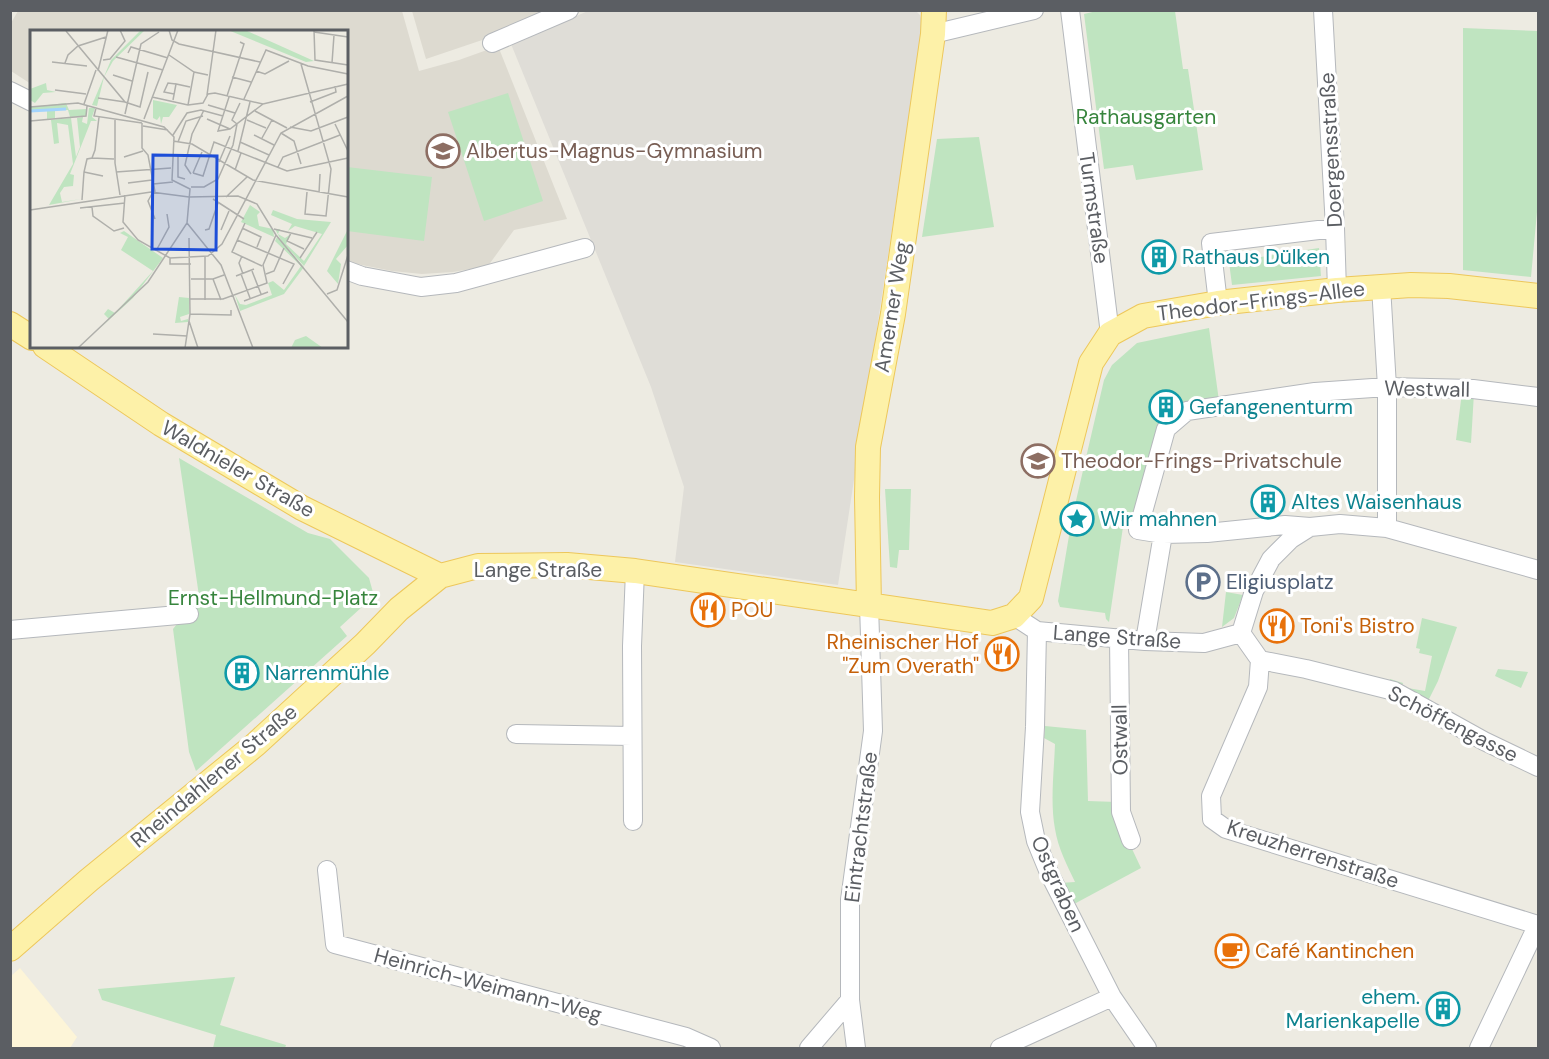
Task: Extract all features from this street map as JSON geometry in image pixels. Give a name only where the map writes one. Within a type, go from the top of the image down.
[{"type":"main road","name":"Amerner Weg","points":[[869,605],[868,447],[893,314],[933,22]]},
{"type":"main road","name":"Theodor-Frings-Allee","points":[[1014,616],[1030,598],[1091,363],[1110,334],[1143,316],[1218,303],[1381,286],[1449,286],[1539,296]]},
{"type":"main road","points":[[10,324],[30,337]]},
{"type":"main road","name":"Waldnieler Straße","points":[[48,348],[161,424],[302,508],[441,576]]},
{"type":"main road","name":"Lange Straße","points":[[441,576],[478,566],[567,565],[635,571],[992,623],[1014,616]]},
{"type":"main road","name":"Rheindahlener Straße","points":[[10,949],[89,880],[256,744],[365,644],[399,609],[441,576]]},
{"type":"street","points":[[492,43],[569,10]]},
{"type":"street","points":[[933,22],[1034,10]]},
{"type":"street","name":"Turmstraße","points":[[1070,10],[1110,334]]},
{"type":"street","name":"Doergensstraße","points":[[1323,10],[1337,290]]},
{"type":"street","points":[[10,91],[30,101]]},
{"type":"street","points":[[1218,303],[1211,243],[1335,228]]},
{"type":"street","points":[[348,271],[362,276],[421,287],[456,283],[585,248]]},
{"type":"street","points":[[1381,286],[1387,387],[1387,528]]},
{"type":"street","name":"Westwall","points":[[1163,534],[1138,530],[1166,429],[1187,411],[1315,392],[1387,387],[1473,389],[1539,397]]},
{"type":"street","points":[[1145,641],[1163,534],[1207,533],[1285,525],[1310,527],[1340,524],[1387,528],[1539,570]]},
{"type":"street","points":[[1260,660],[1241,633],[1254,591],[1271,559],[1291,539],[1310,527]]},
{"type":"street","points":[[633,821],[632,646],[635,571]]},
{"type":"street","name":"Eintrachtstraße","points":[[856,1048],[850,1000],[850,900],[873,731],[869,605]]},
{"type":"street","points":[[10,630],[189,614]]},
{"type":"street","name":"Lange Straße","points":[[1014,616],[1037,630],[1145,641],[1204,643],[1241,633]]},
{"type":"street","name":"Ostgraben","points":[[1037,630],[1030,812],[1036,841],[1050,875],[1112,997],[1147,1048]]},
{"type":"street","name":"Ostwall","points":[[1119,638],[1120,812],[1131,840]]},
{"type":"street","name":"Schöffengasse","points":[[1260,660],[1306,669],[1394,692],[1484,741],[1539,767]]},
{"type":"street","name":"Kreuzherrenstraße","points":[[1260,660],[1258,687],[1211,796],[1212,819],[1226,829],[1538,924]]},
{"type":"street","points":[[516,734],[632,736]]},
{"type":"street","name":"Heinrich-Weimann-Weg","points":[[327,870],[335,944],[686,1037],[711,1048]]},
{"type":"street","points":[[1479,1048],[1538,924]]},
{"type":"street","points":[[1000,1048],[1112,997]]},
{"type":"street","points":[[809,1048],[850,1000]]},
{"type":"shaded area","points":[[915,10],[920,15],[923,25],[838,585],[675,562],[684,487],[651,387],[511,44],[588,11]]},
{"type":"shaded area","name":"Albertus-Magnus-Gymnasium","points":[[18,11],[402,11],[419,71],[498,46],[567,219],[514,230],[488,266],[422,274],[348,262],[348,30],[30,30],[30,83],[11,71],[11,23]]},
{"type":"shaded area","points":[[412,11],[554,11],[494,36],[426,59]]},
{"type":"shaded area","points":[[20,968],[77,1037],[70,1048],[11,1048],[11,976]]},
{"type":"green space","name":"Rathausgarten","points":[[1101,10],[1175,11],[1183,69],[1188,69],[1203,170],[1136,180],[1133,165],[1104,169],[1084,14]]},
{"type":"green space","points":[[1463,28],[1538,31],[1538,201],[1531,277],[1463,270]]},
{"type":"green space","points":[[508,93],[543,201],[484,221],[448,112]]},
{"type":"green space","points":[[979,137],[994,227],[922,237],[937,139]]},
{"type":"green space","points":[[348,167],[432,177],[424,241],[348,231]]},
{"type":"green space","points":[[1319,248],[1321,276],[1232,285],[1229,262]]},
{"type":"green space","points":[[1209,328],[1219,401],[1177,407],[1169,417],[1165,417],[1135,528],[1123,527],[1109,622],[1105,613],[1060,607],[1058,601],[1072,518],[1104,380],[1112,365],[1137,343]]},
{"type":"green space","points":[[1462,392],[1474,393],[1471,443],[1456,440]]},
{"type":"green space","name":"Ernst-Hellmund-Platz","points":[[179,458],[308,533],[330,539],[369,578],[374,596],[340,627],[347,636],[196,771],[189,752],[173,629],[199,596]]},
{"type":"green space","points":[[885,489],[911,489],[909,550],[899,550],[897,568],[890,567]]},
{"type":"green space","points":[[1226,592],[1243,595],[1234,618],[1222,627]]},
{"type":"green space","points":[[1422,618],[1457,627],[1438,681],[1428,701],[1389,683],[1390,679],[1403,683],[1402,687],[1425,691],[1432,656],[1419,653],[1420,649],[1416,648]]},
{"type":"green space","points":[[1498,669],[1528,672],[1521,688],[1495,676]]},
{"type":"green space","points":[[1045,726],[1086,730],[1088,801],[1117,802],[1117,817],[1141,868],[1076,903],[1070,902],[1060,883],[1075,882],[1056,836],[1053,798],[1055,744],[1044,738]]},
{"type":"green space","points":[[235,977],[220,1025],[286,1045],[285,1048],[213,1048],[216,1035],[102,1000],[98,989]]},
{"type":"place","name":"Albertus-Magnus-Gymnasium","points":[[443,151]]},
{"type":"place","name":"Rathaus Dülken","points":[[1159,257]]},
{"type":"place","name":"Gefangenenturm","points":[[1166,407]]},
{"type":"place","name":"Theodor-Frings-Privatschule","points":[[1038,461]]},
{"type":"place","name":"Altes Waisenhaus","points":[[1268,502]]},
{"type":"place","name":"Wir mahnen","points":[[1077,519]]},
{"type":"place","name":"Eligiusplatz","points":[[1203,582]]},
{"type":"place","name":"POU","points":[[708,610]]},
{"type":"place","name":"Toni's Bistro","points":[[1277,626]]},
{"type":"place","name":"Rheinischer Hof \"Zum Overath\"","points":[[1002,654]]},
{"type":"place","name":"Narrenmühle","points":[[242,673]]},
{"type":"place","name":"Café Kantinchen","points":[[1232,951]]},
{"type":"place","name":"ehem. Marienkapelle","points":[[1443,1009]]}]
